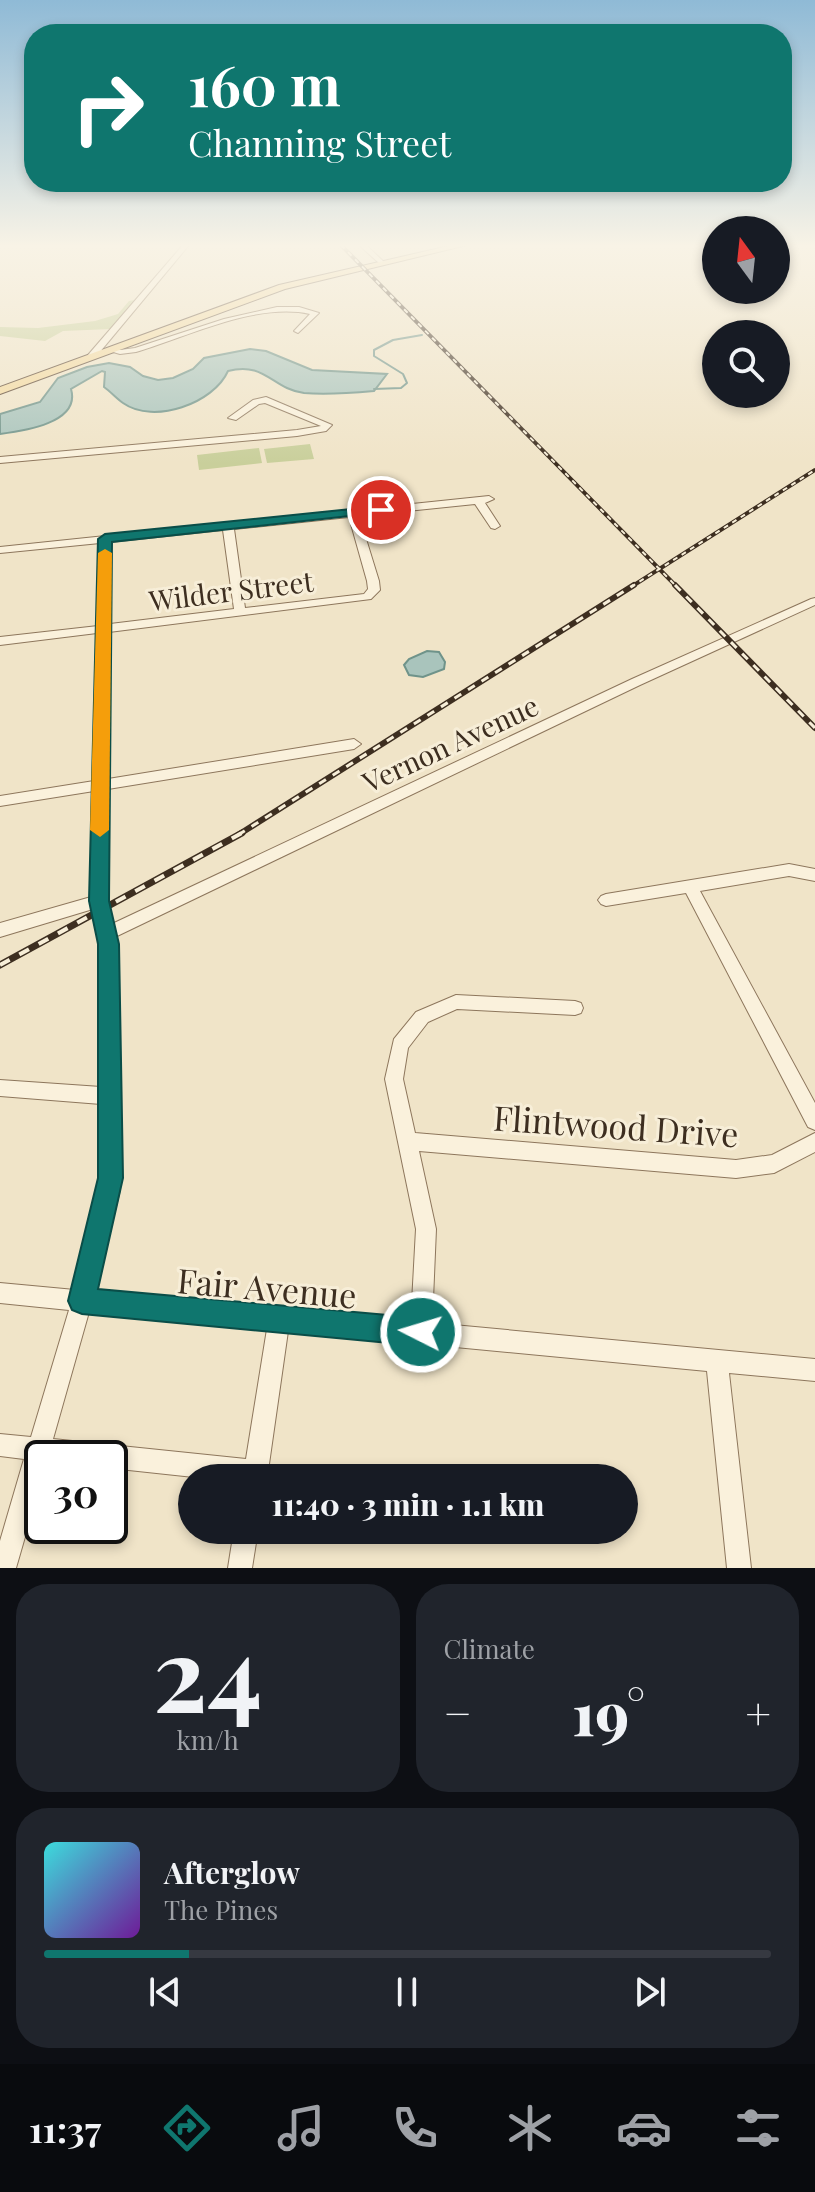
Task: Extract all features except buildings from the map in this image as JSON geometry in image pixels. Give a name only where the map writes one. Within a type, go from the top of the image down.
[{"type":"main road","points":[[0,391],[193,318]]},
{"type":"street","points":[[131,318],[110,347],[120,352],[136,350],[241,318]]},
{"type":"street","points":[[298,331],[310,318]]},
{"type":"street","points":[[0,460],[297,433],[323,429],[327,425],[266,400],[256,402],[233,418]]},
{"type":"street","points":[[0,550],[484,499],[495,526]]},
{"type":"street","name":"Wilder Street","points":[[0,641],[371,595],[373,581],[353,513]]},
{"type":"street","points":[[228,526],[240,612]]},
{"type":"street","points":[[42,1440],[110,1190],[107,934],[99,901],[105,539]]},
{"type":"street","name":"Vernon Avenue","points":[[107,934],[636,682],[815,601]]},
{"type":"street","points":[[0,801],[354,744]]},
{"type":"street","points":[[606,900],[789,870],[815,875]]},
{"type":"street","points":[[690,886],[815,1121]]},
{"type":"street","points":[[0,930],[99,901]]},
{"type":"street","points":[[421,1332],[426,1229],[394,1068],[403,1040],[422,1017],[443,1005],[469,1000],[575,1008]]},
{"type":"street","points":[[0,1088],[110,1096]]},
{"type":"street","name":"Flintwood Drive","points":[[407,1141],[736,1169],[774,1164],[815,1142]]},
{"type":"street","name":"Fair Avenue","points":[[0,1293],[815,1370]]},
{"type":"street","points":[[257,1464],[279,1320]]},
{"type":"street","points":[[717,1361],[739,1568]]},
{"type":"street","points":[[0,1445],[24,1447]]},
{"type":"street","points":[[128,1460],[178,1466]]},
{"type":"street","points":[[4,1568],[24,1500]]},
{"type":"street","points":[[240,1568],[244,1544]]},
{"type":"green space","points":[[120,318],[111,329],[63,331],[45,341],[0,336],[0,327],[38,328]]},
{"type":"green space","points":[[310,444],[314,459],[267,463],[264,449]]},
{"type":"green space","points":[[259,448],[262,463],[199,470],[197,455]]},
{"type":"water","points":[[250,349],[266,351],[312,370],[387,374],[374,391],[313,394],[293,390],[251,370],[228,371],[210,393],[197,401],[166,411],[151,412],[118,400],[104,387],[105,372],[102,371],[71,389],[72,401],[59,417],[35,427],[0,434],[0,414],[40,402],[58,378],[87,367],[109,363],[130,367],[143,376],[158,380],[173,378],[193,369],[204,358]]},
{"type":"water","points":[[427,651],[439,652],[445,662],[444,669],[423,677],[409,675],[404,665],[409,659]]},
{"type":"waterway","points":[[374,389],[401,388],[407,383],[403,374],[374,356],[374,350],[393,340],[422,335]]},
{"type":"railway","points":[[413,318],[659,569]]},
{"type":"railway","points":[[659,569],[815,470]]},
{"type":"railway","points":[[631,587],[659,569]]},
{"type":"railway","points":[[659,569],[677,587]]},
{"type":"railway","points":[[238,835],[634,585]]},
{"type":"railway","points":[[675,585],[815,728]]},
{"type":"railway","points":[[0,965],[242,833]]},
{"type":"slow traffic","points":[[100,830],[105,553]]},
{"type":"route","points":[[381,510],[105,539],[99,901],[109,944],[111,1178],[82,1301],[421,1332]]}]
